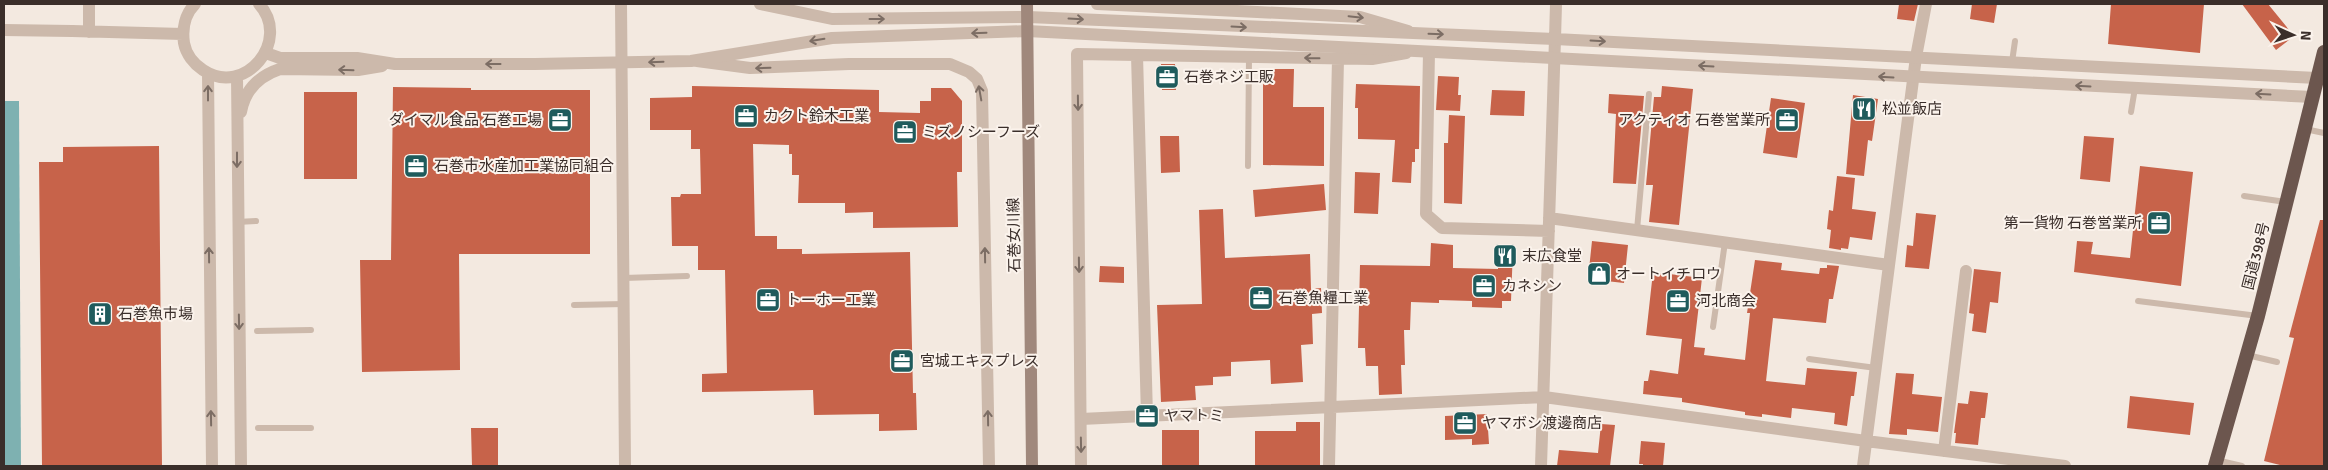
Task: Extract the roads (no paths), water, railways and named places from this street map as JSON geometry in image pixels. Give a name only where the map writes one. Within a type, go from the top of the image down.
[{"type":"highway","name":"国道398号","points":[[2216,463],[2258,316],[2324,52]]},
{"type":"main road","name":"石巻女川線","points":[[1028,4],[1032,466]]},
{"type":"street","points":[[89,4],[89,32]]},
{"type":"street","points":[[195,4],[185,21],[183,34],[190,57],[208,73],[222,77],[237,76],[254,67],[266,53],[270,38],[270,23],[264,5]]},
{"type":"street","points":[[621,4],[625,466]]},
{"type":"street","points":[[760,4],[832,19],[1028,17],[1555,39],[2317,78]]},
{"type":"street","points":[[1098,4],[1155,5],[1360,16],[1417,34]]},
{"type":"street","points":[[1541,466],[1556,4]]},
{"type":"street","points":[[1863,466],[1916,57],[1926,4]]},
{"type":"street","points":[[4,30],[183,34]]},
{"type":"street","points":[[237,129],[242,102],[250,88],[270,72],[280,69],[358,70],[395,64],[622,63],[691,60],[832,38],[1028,31],[2312,97]]},
{"type":"street","points":[[1728,67],[1729,48]]},
{"type":"street","points":[[1081,466],[1078,54],[1372,59],[1413,52]]},
{"type":"street","points":[[1429,52],[1426,214],[1442,228],[1549,231]]},
{"type":"street","points":[[266,53],[280,58],[358,58],[395,64]]},
{"type":"street","points":[[1137,55],[1147,416]]},
{"type":"street","points":[[1329,466],[1338,59]]},
{"type":"street","points":[[691,60],[750,68],[849,64],[950,64],[969,72],[977,79],[982,91],[989,466]]},
{"type":"street","points":[[2109,87],[2111,68]]},
{"type":"street","points":[[208,73],[212,466]]},
{"type":"street","points":[[237,76],[241,466]]},
{"type":"street","points":[[1550,218],[1889,265]]},
{"type":"street","points":[[1944,451],[1966,272]]},
{"type":"street","points":[[1081,419],[1544,397],[1866,442],[2065,466]]},
{"type":"lane","points":[[2012,62],[2015,41]]},
{"type":"lane","points":[[1248,166],[1250,57]]},
{"type":"lane","points":[[2131,112],[2135,88]]},
{"type":"lane","points":[[1637,230],[1650,94]]},
{"type":"lane","points":[[2304,129],[2324,134]]},
{"type":"lane","points":[[2244,196],[2286,202]]},
{"type":"lane","points":[[237,222],[256,221]]},
{"type":"lane","points":[[1713,327],[1726,242]]},
{"type":"lane","points":[[624,278],[687,276]]},
{"type":"lane","points":[[2138,301],[2258,316]]},
{"type":"lane","points":[[574,305],[624,304]]},
{"type":"lane","points":[[257,331],[311,330]]},
{"type":"lane","points":[[2247,355],[2276,362]]},
{"type":"lane","points":[[1809,359],[1876,368]]},
{"type":"lane","points":[[258,428],[311,428]]},
{"type":"lane","points":[[2216,463],[2242,466]]},
{"type":"water","points":[[4,101],[19,101],[21,466],[4,466]]},
{"type":"place","name":"石巻ネジ工販","points":[[1167,77]]},
{"type":"place","name":"松並飯店","points":[[1864,109]]},
{"type":"place","name":"カクト鈴木工業","points":[[746,116]]},
{"type":"place","name":"ダイマル食品 石巻工場","points":[[560,120]]},
{"type":"place","name":"アクティオ 石巻営業所","points":[[1787,120]]},
{"type":"place","name":"ミズノシーフーズ","points":[[905,132]]},
{"type":"place","name":"石巻市水産加工業協同組合","points":[[416,166]]},
{"type":"place","name":"第一貨物 石巻営業所","points":[[2159,223]]},
{"type":"place","name":"末広食堂","points":[[1505,256]]},
{"type":"place","name":"オートイチロウ","points":[[1599,274]]},
{"type":"place","name":"カネシン","points":[[1484,286]]},
{"type":"place","name":"石巻魚糧工業","points":[[1261,298]]},
{"type":"place","name":"トーホー工業","points":[[768,300]]},
{"type":"place","name":"河北商会","points":[[1678,301]]},
{"type":"place","name":"石巻魚市場","points":[[100,314]]},
{"type":"place","name":"宮城エキスプレス","points":[[902,361]]},
{"type":"place","name":"ヤマトミ","points":[[1147,416]]},
{"type":"place","name":"ヤマボシ渡邊商店","points":[[1465,423]]}]
